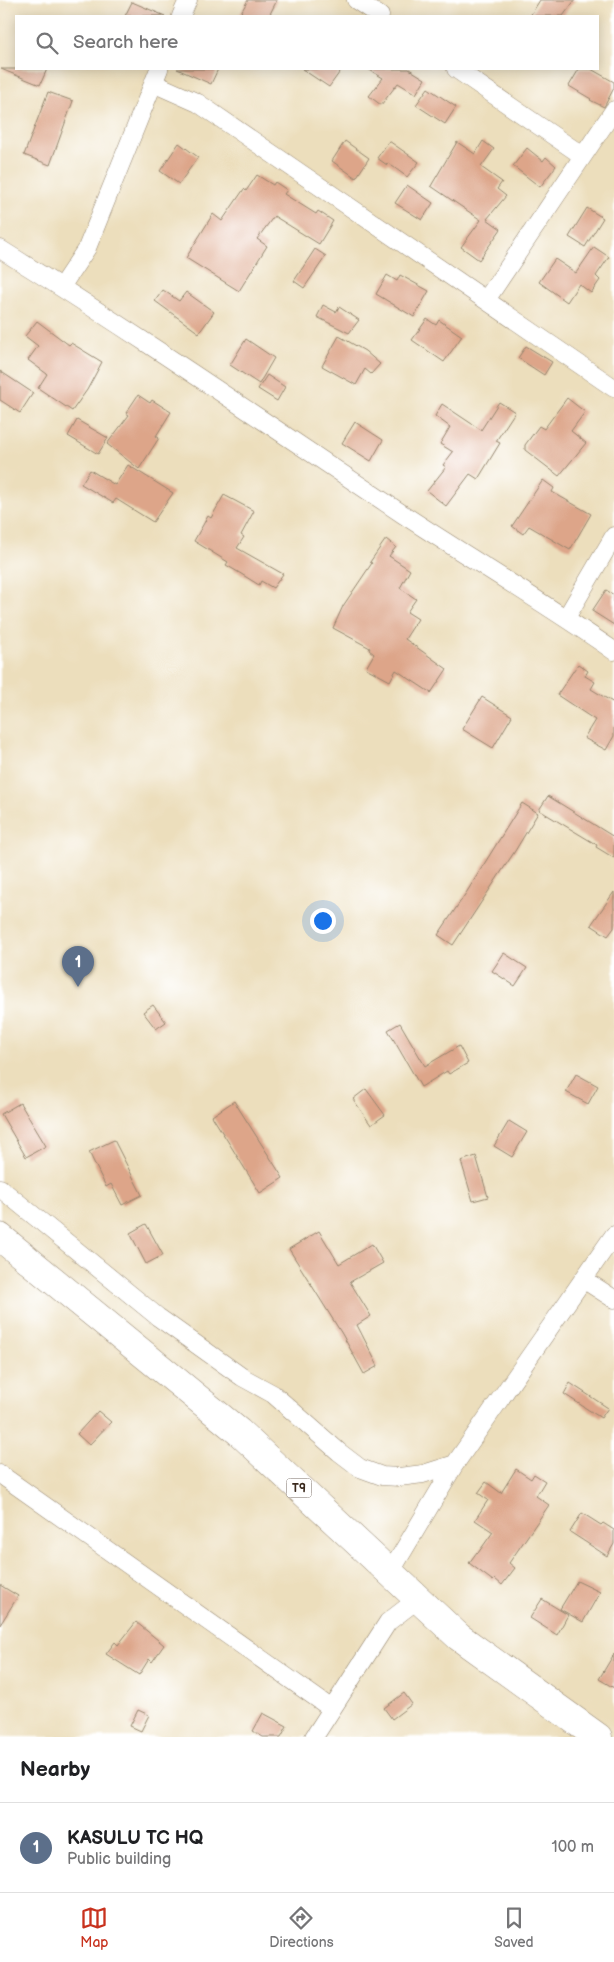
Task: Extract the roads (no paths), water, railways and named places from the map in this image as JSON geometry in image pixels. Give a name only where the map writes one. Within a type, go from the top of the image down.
[{"type":"highway","name":"T9","points":[[0,1237],[239,1432],[459,1637],[598,1737]]},
{"type":"street","points":[[181,15],[188,0]]},
{"type":"street","points":[[356,0],[378,15]]},
{"type":"street","points":[[457,70],[583,156]]},
{"type":"street","points":[[61,287],[87,248],[156,76],[614,388]]},
{"type":"street","points":[[486,300],[614,110]]},
{"type":"street","points":[[0,249],[61,287],[406,516],[566,618],[614,651]]},
{"type":"street","points":[[566,618],[614,536]]},
{"type":"street","points":[[0,1188],[158,1318],[242,1377],[273,1394],[360,1468],[382,1476],[399,1477],[423,1474],[454,1464]]},
{"type":"street","points":[[390,1573],[454,1464],[614,1235]]},
{"type":"street","points":[[583,1279],[614,1299]]},
{"type":"street","points":[[0,1474],[332,1709]]},
{"type":"street","points":[[314,1737],[388,1622],[418,1599]]},
{"type":"place","name":"KASULU TC HQ","points":[[78,987]]}]
